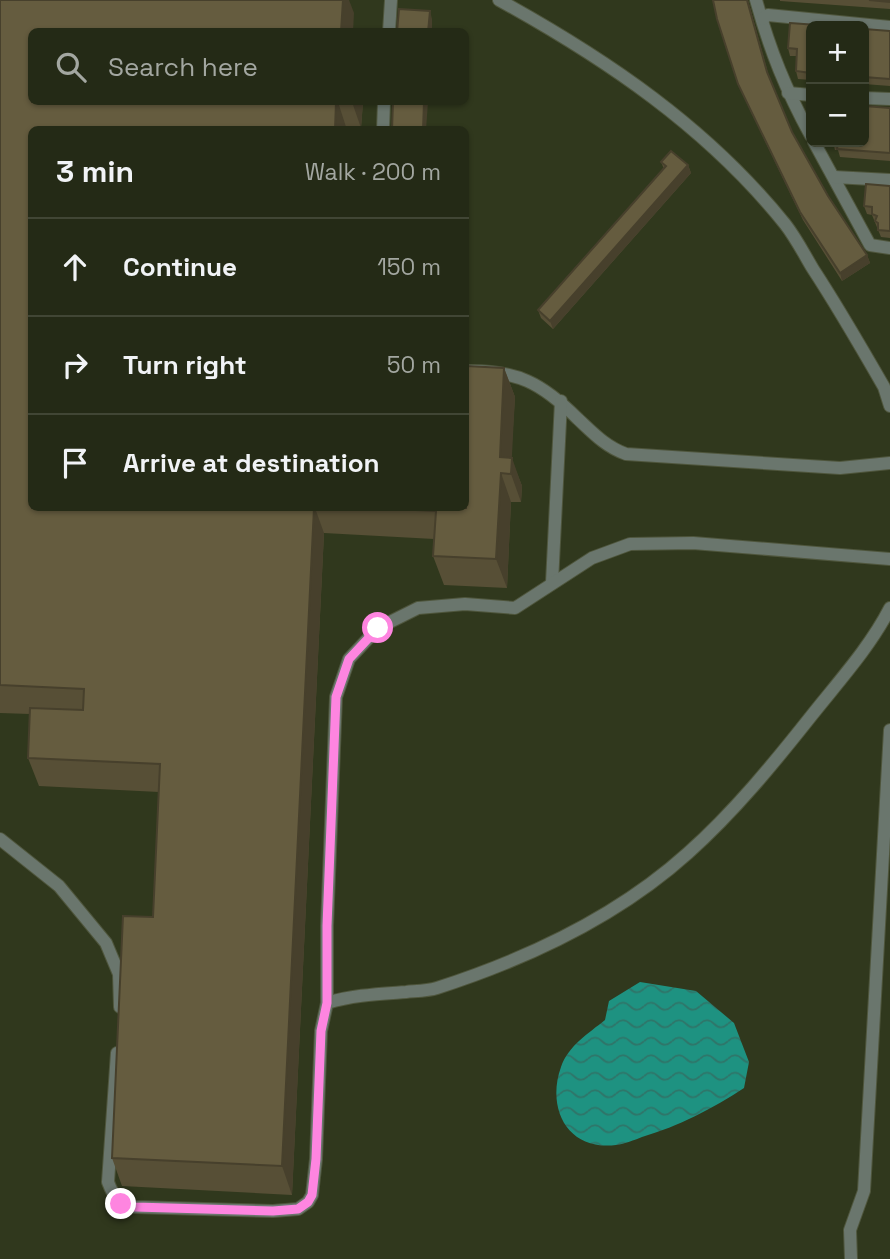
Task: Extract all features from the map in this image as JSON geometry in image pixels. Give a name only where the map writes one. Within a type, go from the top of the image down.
[{"type":"lane","points":[[389,28],[391,0]]},
{"type":"lane","points":[[499,0],[612,66],[697,132],[738,171],[786,226],[884,387],[890,407]]},
{"type":"lane","points":[[756,0],[768,43],[788,93],[806,127]]},
{"type":"lane","points":[[762,19],[768,15],[890,27]]},
{"type":"lane","points":[[788,93],[806,95]]},
{"type":"lane","points":[[869,98],[890,99]]},
{"type":"lane","points":[[383,126],[384,105]]},
{"type":"lane","points":[[817,147],[872,246],[890,248]]},
{"type":"lane","points":[[834,177],[890,180]]},
{"type":"lane","points":[[469,370],[515,375],[546,389],[601,441],[626,454],[840,468],[890,463]]},
{"type":"lane","points":[[552,583],[561,401]]},
{"type":"lane","points":[[118,1044],[108,1182],[114,1197],[121,1204],[135,1207],[273,1211],[298,1209],[308,1202],[314,1180],[321,1031],[327,1003],[327,926],[336,697],[349,659],[378,628],[418,608],[465,604],[515,608],[592,558],[630,544],[694,543],[890,559]]},
{"type":"lane","points":[[327,1003],[347,997],[433,989],[477,974],[539,950],[644,888],[687,855],[724,819],[855,662],[890,608]]},
{"type":"lane","points":[[851,1259],[850,1230],[864,1191],[890,730]]},
{"type":"lane","points":[[0,839],[59,886],[106,943],[120,974],[120,1018]]},
{"type":"water","points":[[640,982],[696,991],[734,1023],[749,1062],[744,1088],[695,1116],[629,1142],[599,1145],[585,1141],[565,1124],[559,1112],[557,1083],[561,1067],[574,1046],[605,1020],[609,1001]]},
{"type":"building","points":[[0,0],[343,0],[341,28],[28,28],[28,105],[336,105],[335,126],[28,126],[28,511],[314,511],[282,1166],[112,1158],[123,916],[153,917],[160,764],[28,758],[30,708],[83,710],[84,689],[0,685]]},
{"type":"building","points":[[713,0],[747,0],[767,72],[792,132],[828,196],[867,255],[840,273],[800,212],[738,84]]},
{"type":"building","points":[[399,9],[430,11],[428,28],[397,28]]},
{"type":"building","points":[[790,23],[806,24],[806,72],[796,71],[797,49],[788,48]]},
{"type":"building","points":[[869,29],[890,31],[890,79],[869,77]]},
{"type":"building","points":[[393,105],[424,105],[423,126],[392,126]]},
{"type":"building","points":[[869,106],[890,108],[890,153],[837,149],[869,147]]},
{"type":"building","points":[[671,151],[688,165],[550,321],[538,310],[666,166],[661,162]]},
{"type":"building","points":[[866,184],[890,186],[890,231],[878,230],[878,223],[875,221],[877,216],[872,214],[872,207],[864,206]]},
{"type":"building","points":[[469,366],[504,368],[500,457],[512,458],[511,474],[501,473],[496,559],[433,556],[436,511],[469,511]]},
{"type":"route","points":[[121,1204],[135,1207],[273,1211],[298,1209],[308,1202],[312,1195],[321,1031],[327,1003],[327,926],[336,697],[349,659],[378,628]]}]
